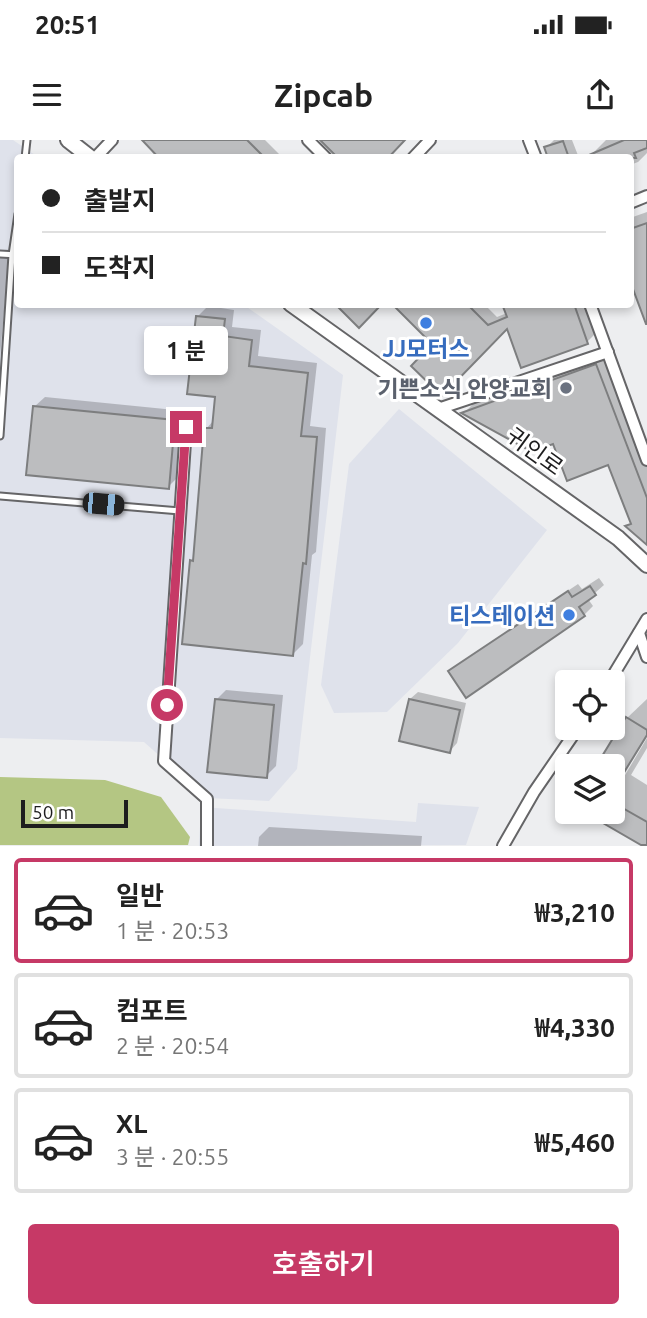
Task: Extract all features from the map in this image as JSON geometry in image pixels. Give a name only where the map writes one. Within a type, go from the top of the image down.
[{"type":"street","points":[[68,140],[87,154]]},
{"type":"street","points":[[97,154],[111,140]]},
{"type":"street","points":[[308,140],[322,154]]},
{"type":"street","points":[[417,154],[430,140]]},
{"type":"street","name":"귀인로","points":[[297,308],[618,538],[647,565]]},
{"type":"street","points":[[592,308],[647,460]]},
{"type":"street","points":[[438,409],[608,352]]},
{"type":"street","points":[[186,427],[164,761],[207,799],[207,845]]},
{"type":"street","points":[[616,670],[647,619]]},
{"type":"street","points":[[639,633],[647,657]]},
{"type":"street","points":[[503,845],[534,792],[570,740]]},
{"type":"lane","points":[[0,436],[14,267]]},
{"type":"lane","points":[[0,496],[180,511]]},
{"type":"shaded area","points":[[0,140],[13,140],[34,154],[14,154],[14,308],[248,308],[343,375],[297,769],[269,801],[207,798],[144,742],[0,738]]},
{"type":"shaded area","points":[[399,409],[547,530],[458,643],[387,712],[334,713],[321,685],[349,464]]},
{"type":"shaded area","points":[[418,803],[479,807],[466,845],[199,846],[201,807],[416,822]]},
{"type":"green space","points":[[0,777],[105,780],[161,797],[190,837],[188,845],[0,845]]},
{"type":"building","points":[[142,140],[247,140],[261,154],[155,154]]},
{"type":"building","points":[[320,140],[405,140],[392,154],[334,154]]},
{"type":"building","points":[[624,140],[647,140],[647,148],[634,153],[636,158],[634,154],[591,154]]},
{"type":"building","points":[[563,141],[568,154],[547,154],[544,147]]},
{"type":"building","points":[[647,223],[647,324],[634,292],[634,228]]},
{"type":"building","points":[[339,308],[378,308],[359,328]]},
{"type":"building","points":[[396,308],[471,308],[488,325],[507,317],[504,308],[575,308],[588,344],[521,368],[507,329],[442,396],[411,366],[432,344]]},
{"type":"building","points":[[196,316],[225,319],[223,336],[252,340],[249,366],[308,373],[301,436],[317,437],[306,564],[303,563],[293,656],[182,644],[190,560],[193,561],[204,428],[212,428],[215,397],[187,394]]},
{"type":"building","name":"기쁜소식 안양교회","points":[[596,364],[647,498],[647,545],[625,526],[631,524],[608,465],[567,481],[553,444],[532,452],[461,413]]},
{"type":"building","points":[[33,406],[175,420],[169,489],[26,475]]},
{"type":"building","points":[[590,586],[596,595],[579,607],[585,616],[466,698],[448,671],[568,591],[572,597]]},
{"type":"building","points":[[215,699],[274,705],[267,778],[207,772]]},
{"type":"building","points":[[409,699],[460,710],[450,753],[399,741]]},
{"type":"building","points":[[625,719],[647,730],[647,735],[625,771],[625,754],[603,754],[612,740],[625,740]]},
{"type":"building","points":[[625,809],[647,822],[647,845],[641,845],[605,824],[625,824]]},
{"type":"place","name":"JJ모터스","points":[[426,323]]},
{"type":"place","name":"기쁜소식 안양교회","points":[[566,388]]},
{"type":"place","name":"티스테이션","points":[[569,615]]},
{"type":"route","points":[[167,705],[186,427]]}]
